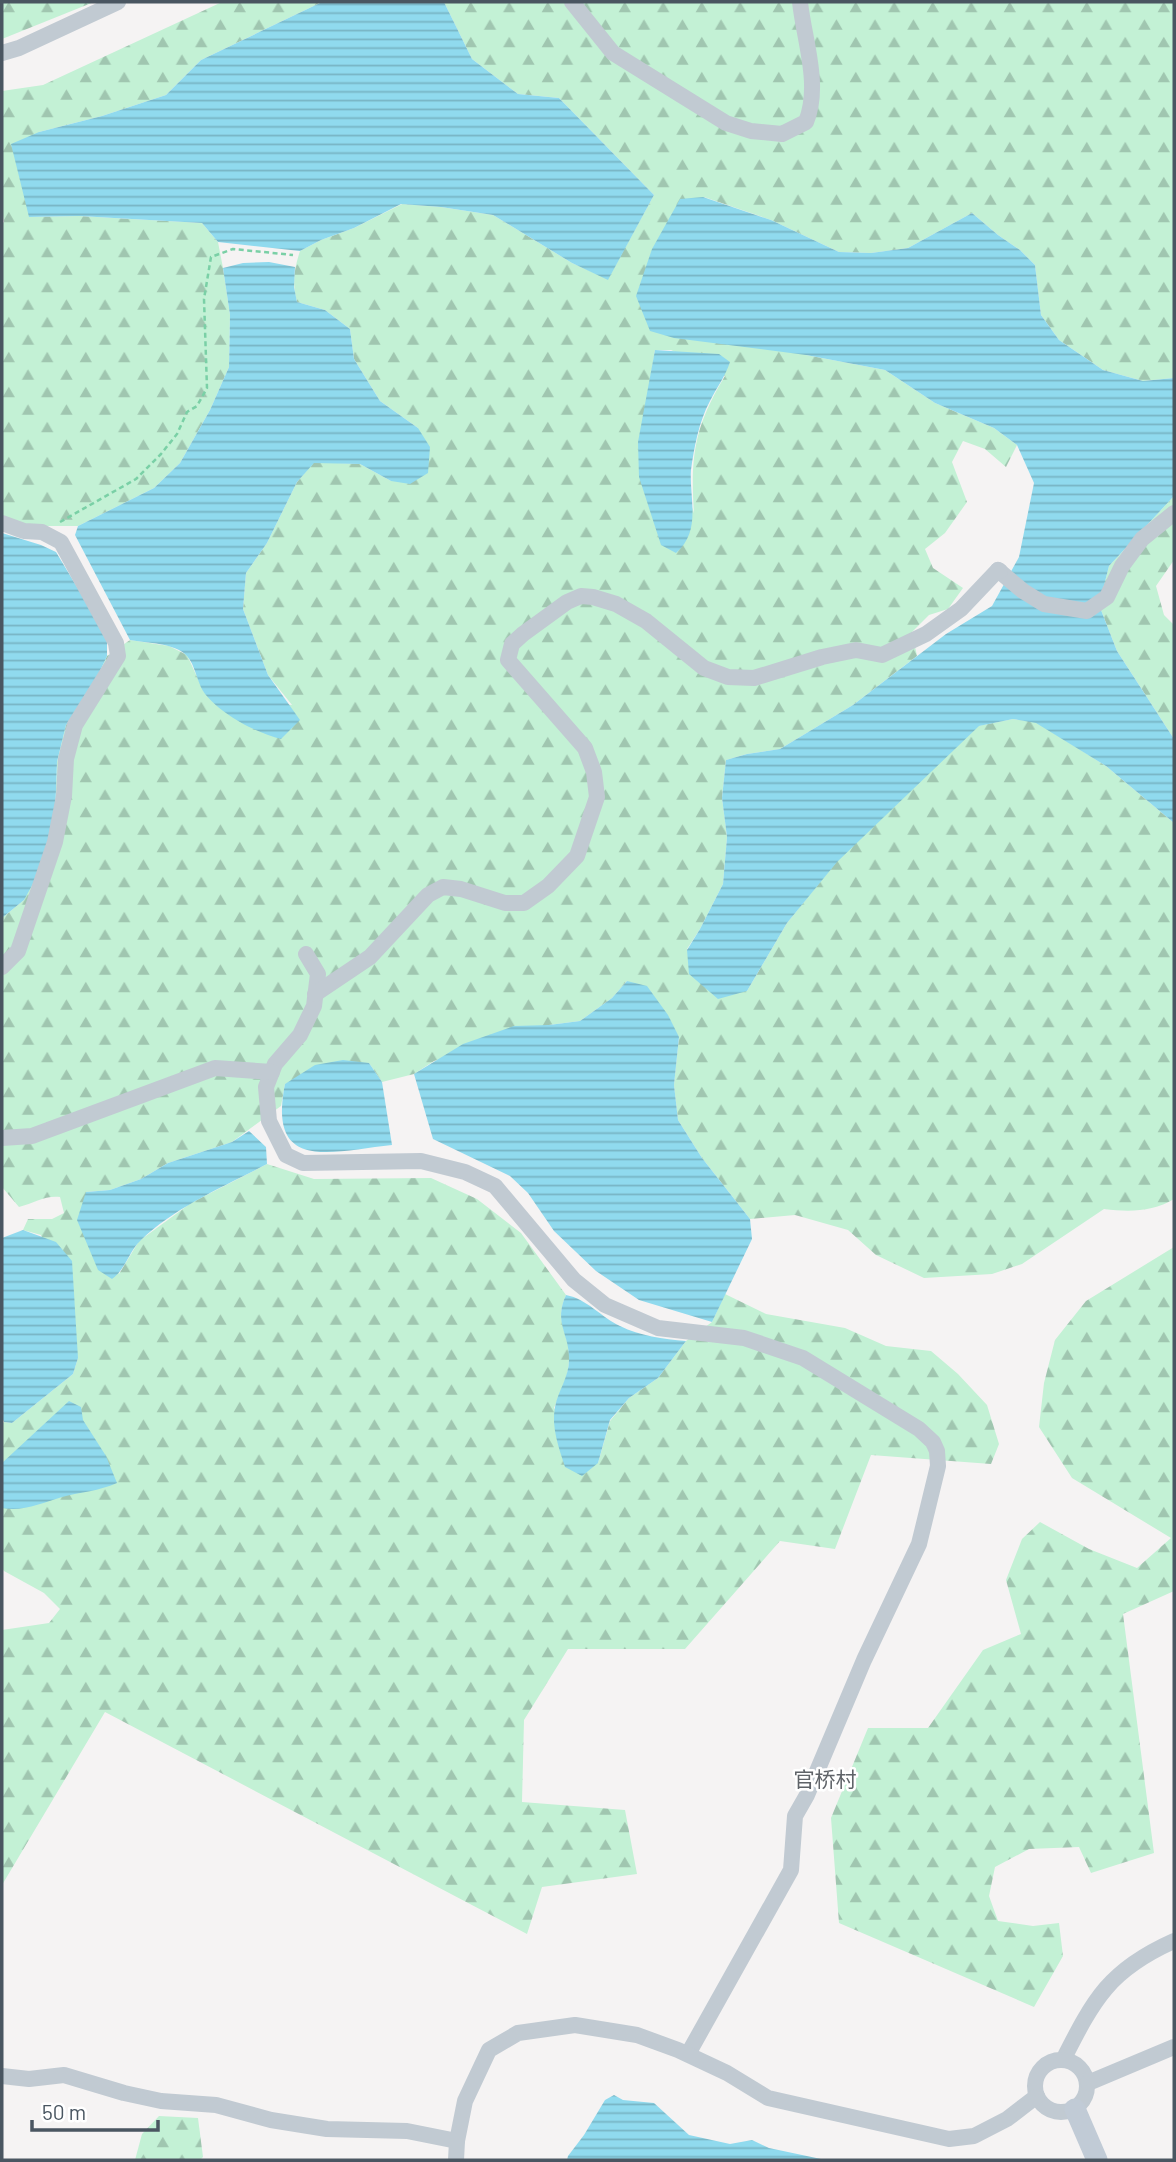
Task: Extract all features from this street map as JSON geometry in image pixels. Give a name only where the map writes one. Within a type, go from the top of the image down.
[{"type":"street","points":[[2,53],[19,48],[118,2]]},
{"type":"street","points":[[572,2],[613,53],[647,75],[726,123],[751,131],[782,134],[806,122],[812,108],[811,75],[800,2]]},
{"type":"street","points":[[315,994],[370,957],[428,895],[443,887],[461,889],[505,903],[524,903],[548,886],[576,856],[597,797],[594,772],[585,748],[508,660],[512,644],[567,602],[581,596],[616,604],[646,621],[704,668],[728,677],[754,678],[822,657],[856,650],[881,655],[926,634],[961,609],[998,570],[1044,604],[1087,611],[1107,597],[1122,566],[1142,539],[1174,513]]},
{"type":"street","points":[[2,523],[24,531],[42,532],[61,542],[116,643],[118,656],[75,725],[66,759],[64,796],[55,842],[18,951],[2,967]]},
{"type":"street","points":[[306,954],[318,974],[314,1006],[300,1035],[275,1063],[266,1087],[269,1121],[286,1155],[303,1163],[421,1161],[465,1172],[495,1186],[574,1280],[606,1305],[659,1328],[744,1338],[803,1358],[919,1429],[933,1442],[937,1451],[938,1466],[919,1545],[864,1660],[807,1795],[795,1816],[790,1870],[688,2054]]},
{"type":"street","points":[[2,1138],[32,1136],[215,1068],[272,1072]]},
{"type":"street","points":[[1063,2060],[1096,1999],[1117,1975],[1148,1952],[1174,1941]]},
{"type":"street","points":[[456,2160],[465,2101],[489,2050],[518,2033],[575,2025],[637,2035],[688,2054],[727,2073],[768,2098],[949,2139],[974,2136],[1007,2119],[1037,2096]]},
{"type":"street","points":[[1088,2083],[1174,2047]]},
{"type":"street","points":[[1055,2060],[1063,2060],[1082,2069],[1088,2083],[1085,2098],[1075,2109],[1060,2113],[1046,2108],[1037,2096],[1035,2081],[1042,2067],[1055,2060]]},
{"type":"street","points":[[2,2076],[29,2080],[64,2075],[160,2101],[216,2105],[271,2120],[327,2129],[407,2131],[457,2141]]},
{"type":"street","points":[[1075,2109],[1097,2160]]},
{"type":"path","points":[[42,532],[136,479],[177,434],[187,412],[197,406],[207,388],[204,299],[211,257],[233,249],[293,255]]},
{"type":"green space","points":[[2,2],[94,2],[2,39]]},
{"type":"green space","points":[[222,2],[322,2],[201,60],[166,95],[102,116],[39,132],[29,217],[79,216],[202,223],[218,242],[223,268],[230,315],[229,367],[210,410],[180,463],[154,488],[78,526],[27,526],[2,518],[2,91],[43,85]]},
{"type":"green space","points":[[444,2],[1174,2],[1174,378],[1143,381],[1103,370],[1059,340],[1041,315],[1035,265],[972,213],[908,248],[871,253],[839,252],[771,220],[704,197],[806,355],[885,370],[935,403],[994,428],[1017,445],[1006,467],[985,449],[963,441],[952,462],[967,502],[945,533],[925,549],[933,568],[963,588],[948,609],[929,615],[912,632],[917,656],[853,705],[780,749],[726,760],[722,798],[727,837],[723,884],[687,949],[747,991],[787,923],[837,861],[978,726],[1013,719],[1036,722],[1106,766],[1174,823],[1174,1199],[1140,1210],[1104,1209],[1022,1264],[992,1274],[924,1278],[876,1255],[848,1230],[795,1215],[750,1219],[702,1158],[678,1120],[674,1085],[679,1037],[627,981],[612,998],[580,1021],[549,1025],[434,1061],[414,1074],[382,1082],[369,1063],[285,1084],[281,1106],[232,1142],[168,1163],[141,1179],[110,1190],[86,1192],[119,1274],[139,1241],[191,1203],[267,1164],[314,1179],[431,1178],[477,1199],[521,1233],[566,1295],[561,1313],[568,1343],[569,1366],[554,1408],[598,1463],[610,1421],[629,1398],[658,1378],[686,1341],[712,1322],[725,1294],[766,1314],[845,1328],[886,1346],[931,1351],[958,1374],[987,1405],[999,1444],[991,1464],[871,1455],[835,1549],[780,1541],[685,1649],[568,1649],[524,1720],[522,1802],[625,1810],[637,1874],[542,1887],[527,1934],[105,1712],[2,1885],[2,1630],[49,1623],[60,1609],[44,1593],[2,1568],[2,1424],[12,1423],[73,1374],[78,1358],[41,1235],[23,1230],[28,1219],[52,1219],[64,1213],[60,1197],[45,1198],[19,1207],[2,1187],[2,918],[24,900],[55,816],[57,762],[66,725],[94,684],[107,656],[130,640],[169,646],[187,655],[204,692],[292,705],[268,675],[243,609],[246,573],[267,543],[297,482],[314,462],[360,464],[391,481],[418,428],[380,401],[354,359],[350,329],[325,310],[297,302],[294,276],[300,251],[402,204],[441,207],[493,215],[572,263],[608,279],[654,195],[559,98],[518,94],[472,59]],"holes":[[[655,350],[671,350],[725,376],[707,410],[697,442],[693,474],[694,513],[650,381]]]},
{"type":"green space","points":[[1174,496],[1174,560],[1156,586],[1164,615],[1174,625],[1174,739],[1117,651],[1099,605],[1109,566]]},
{"type":"green space","points":[[1174,1247],[1174,1591],[1123,1614],[1154,1853],[1091,1873],[1079,1847],[1029,1849],[995,1867],[989,1896],[998,1921],[1033,1926],[1059,1923],[1063,1956],[1034,2007],[839,1923],[831,1818],[868,1728],[928,1728],[983,1650],[1021,1634],[1006,1580],[1022,1539],[1040,1522],[1089,1549],[1137,1568],[1171,1538],[1072,1478],[1039,1427],[1044,1383],[1055,1340],[1086,1301]]},
{"type":"green space","points":[[159,2116],[198,2118],[203,2157],[200,2160],[135,2160],[142,2134]]},
{"type":"water","points":[[322,2],[444,2],[472,59],[518,94],[559,98],[654,195],[608,280],[572,263],[493,215],[441,207],[401,204],[300,251],[218,242],[202,223],[79,216],[29,217],[11,144],[39,132],[102,116],[166,95],[201,60]]},
{"type":"water","points":[[703,197],[771,220],[839,252],[871,253],[908,248],[972,213],[1035,265],[1041,315],[1059,340],[1103,370],[1143,381],[1174,378],[1174,496],[1109,566],[1099,605],[1117,651],[1174,739],[1174,823],[1106,766],[1036,723],[1013,719],[979,726],[837,862],[787,923],[747,991],[718,999],[689,974],[687,950],[723,884],[727,837],[722,798],[726,760],[780,749],[853,705],[946,634],[992,606],[1019,557],[1034,483],[1017,445],[994,428],[935,403],[885,370],[806,355],[674,338],[650,331],[636,296],[652,249],[680,199]]},
{"type":"water","points":[[269,262],[295,267],[294,287],[297,302],[325,310],[350,329],[354,359],[380,401],[418,428],[430,447],[428,473],[410,484],[391,481],[360,464],[314,463],[297,482],[267,543],[246,573],[243,609],[268,675],[300,720],[281,739],[249,727],[218,707],[203,691],[187,656],[176,648],[130,640],[75,535],[78,526],[154,488],[180,463],[210,410],[229,367],[230,315],[223,268],[243,263]]},
{"type":"water","points":[[655,350],[719,354],[730,362],[700,426],[691,470],[692,524],[689,535],[676,553],[661,545],[639,477],[638,442]]},
{"type":"water","points":[[2,533],[56,552],[107,637],[107,656],[94,684],[66,725],[57,762],[55,816],[46,860],[24,900],[2,918]]},
{"type":"water","points":[[627,981],[647,986],[668,1015],[679,1037],[674,1085],[678,1120],[702,1158],[750,1219],[752,1239],[712,1322],[639,1300],[596,1271],[554,1231],[528,1193],[510,1176],[433,1139],[414,1074],[463,1044],[514,1026],[580,1021],[612,998]]},
{"type":"water","points":[[343,1060],[369,1063],[382,1082],[392,1145],[348,1151],[310,1150],[295,1144],[286,1132],[282,1113],[285,1084],[315,1065]]},
{"type":"water","points":[[249,1131],[266,1147],[267,1164],[201,1198],[154,1228],[137,1244],[112,1279],[98,1270],[77,1220],[86,1192],[110,1190],[141,1179],[168,1163],[232,1142]]},
{"type":"water","points":[[23,1230],[56,1242],[72,1261],[78,1358],[73,1374],[12,1423],[4,1422],[2,1418],[2,1238]]},
{"type":"water","points":[[566,1295],[581,1300],[628,1329],[686,1341],[658,1378],[629,1398],[610,1420],[598,1463],[582,1476],[565,1467],[554,1422],[556,1401],[569,1366],[569,1351],[561,1313]]},
{"type":"water","points":[[69,1401],[81,1407],[83,1420],[106,1456],[117,1483],[32,1506],[2,1508],[2,1463]]},
{"type":"water","points":[[614,2095],[623,2100],[654,2103],[689,2135],[730,2144],[752,2140],[769,2148],[839,2160],[567,2160],[605,2100]]},
{"type":"district","name":"官桥村","points":[[825,1780]]}]
